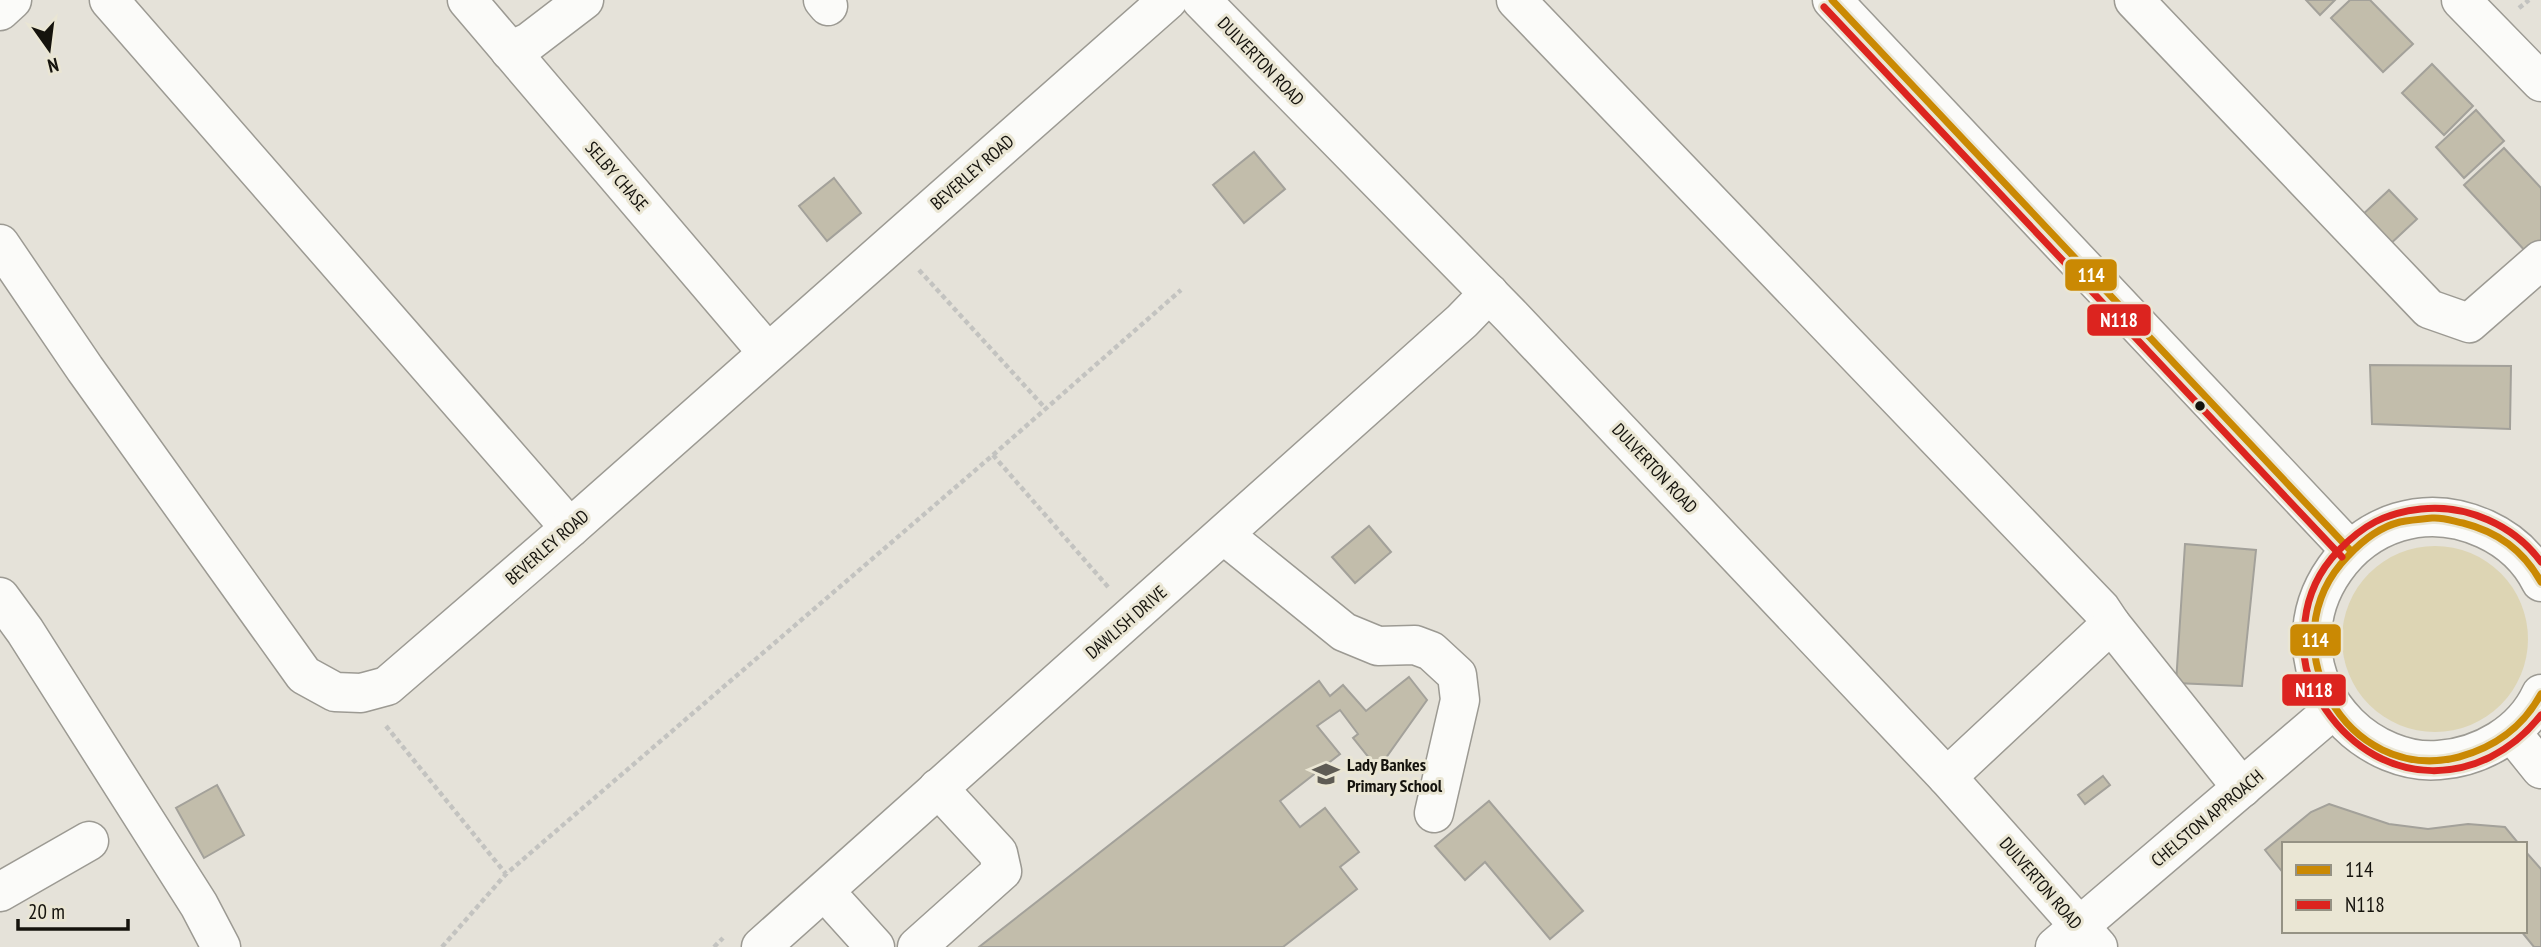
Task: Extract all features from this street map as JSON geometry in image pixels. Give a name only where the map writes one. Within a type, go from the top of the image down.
[{"type":"street","points":[[0,11],[12,0]]},
{"type":"street","points":[[109,0],[570,528]]},
{"type":"street","name":"SELBY CHASE","points":[[467,0],[767,352]]},
{"type":"street","points":[[510,51],[529,42],[584,0]]},
{"type":"street","name":"BEVERLEY ROAD","points":[[0,244],[85,369],[304,675],[335,692],[362,693],[387,686],[1168,0]]},
{"type":"street","name":"DULVERTON ROAD","points":[[1201,0],[1489,293],[1947,777],[2077,940]]},
{"type":"street","points":[[1516,0],[2101,609],[2242,788]]},
{"type":"street","points":[[1832,0],[2350,550]]},
{"type":"street","points":[[2134,0],[2429,309],[2469,323],[2541,260]]},
{"type":"street","points":[[2474,4],[2541,82]]},
{"type":"street","name":"DAWLISH DRIVE","points":[[761,947],[1224,535],[1462,321],[1489,293]]},
{"type":"street","points":[[2538,570],[2503,538],[2465,520],[2424,517],[2384,527],[2350,550],[2328,577],[2315,609],[2312,644],[2318,678],[2334,709],[2362,738],[2398,755],[2438,761],[2477,753],[2512,733],[2536,705],[2541,694]]},
{"type":"street","points":[[1224,535],[1344,632],[1378,646],[1415,645],[1431,651],[1457,675],[1460,700],[1434,813]]},
{"type":"street","points":[[0,597],[33,643],[199,905],[221,947]]},
{"type":"street","points":[[1947,777],[2111,624]]},
{"type":"street","name":"CHELSTON APPROACH","points":[[2077,940],[2242,788],[2334,709]]},
{"type":"street","points":[[2512,733],[2541,769]]},
{"type":"street","points":[[917,947],[1002,871],[998,853],[938,788]]},
{"type":"street","points":[[0,892],[89,841]]},
{"type":"street","points":[[838,906],[876,947]]},
{"type":"path","points":[[916,267],[1046,409]]},
{"type":"path","points":[[442,947],[506,874],[1181,290]]},
{"type":"path","points":[[993,455],[1116,596]]},
{"type":"path","points":[[376,729],[383,723],[506,874]]},
{"type":"shaded area","points":[[2435,546],[2471,553],[2501,573],[2521,603],[2528,639],[2521,675],[2501,705],[2471,725],[2435,732],[2399,725],[2369,705],[2349,675],[2342,639],[2349,603],[2369,573],[2399,553]]},
{"type":"building","points":[[2306,0],[2335,0],[2320,15]]},
{"type":"building","points":[[2350,0],[2370,0],[2413,44],[2383,72],[2331,18]]},
{"type":"building","points":[[2432,64],[2473,106],[2444,135],[2402,93]]},
{"type":"building","points":[[2476,110],[2504,141],[2464,178],[2436,147]]},
{"type":"building","points":[[2504,148],[2541,188],[2541,242],[2528,254],[2464,185]]},
{"type":"building","points":[[1254,152],[1285,189],[1244,223],[1213,185]]},
{"type":"building","points":[[834,178],[861,213],[827,241],[799,206]]},
{"type":"building","points":[[2389,190],[2417,219],[2387,247],[2360,217]]},
{"type":"building","points":[[2370,365],[2511,366],[2510,429],[2372,424]]},
{"type":"building","points":[[1369,526],[1391,552],[1355,583],[1332,557]]},
{"type":"building","points":[[2185,544],[2256,550],[2242,686],[2176,683]]},
{"type":"building","points":[[1409,677],[1427,700],[1378,769],[1353,738],[1358,734],[1340,710],[1317,726],[1340,754],[1280,801],[1300,827],[1325,808],[1359,852],[1340,867],[1357,889],[1283,947],[979,947],[1319,681],[1330,696],[1343,685],[1366,711]]},
{"type":"building","points":[[2103,776],[2110,785],[2085,804],[2078,795]]},
{"type":"building","points":[[217,785],[244,835],[204,858],[176,808]]},
{"type":"building","points":[[1489,801],[1583,911],[1550,939],[1485,862],[1465,880],[1435,846]]},
{"type":"building","points":[[2329,804],[2389,824],[2428,829],[2468,824],[2505,827],[2517,842],[2282,842],[2282,871],[2265,850],[2311,812]]},
{"type":"building","points":[[2527,853],[2541,869],[2541,947],[2534,947],[2523,933],[2527,933]]},
{"type":"transit line","name":"114","points":[[1832,0],[2350,550]]},
{"type":"transit line","name":"N118","points":[[1824,7],[2342,557]]},
{"type":"transit line","name":"N118","points":[[2541,562],[2517,537],[2472,514],[2438,508],[2408,511],[2386,517],[2356,534],[2326,566],[2309,601],[2303,645],[2309,678],[2326,710],[2349,736],[2374,755],[2403,767],[2432,771],[2462,767],[2490,757],[2517,740],[2541,715]]},
{"type":"transit line","name":"114","points":[[2541,582],[2518,552],[2498,537],[2476,527],[2440,518],[2400,522],[2371,536],[2348,556],[2324,590],[2314,627],[2317,665],[2330,699],[2352,729],[2382,750],[2418,760],[2459,757],[2472,753],[2485,748],[2517,726],[2541,694]]},
{"type":"place","name":"Lady Bankes Primary School","points":[[1326,774]]}]
